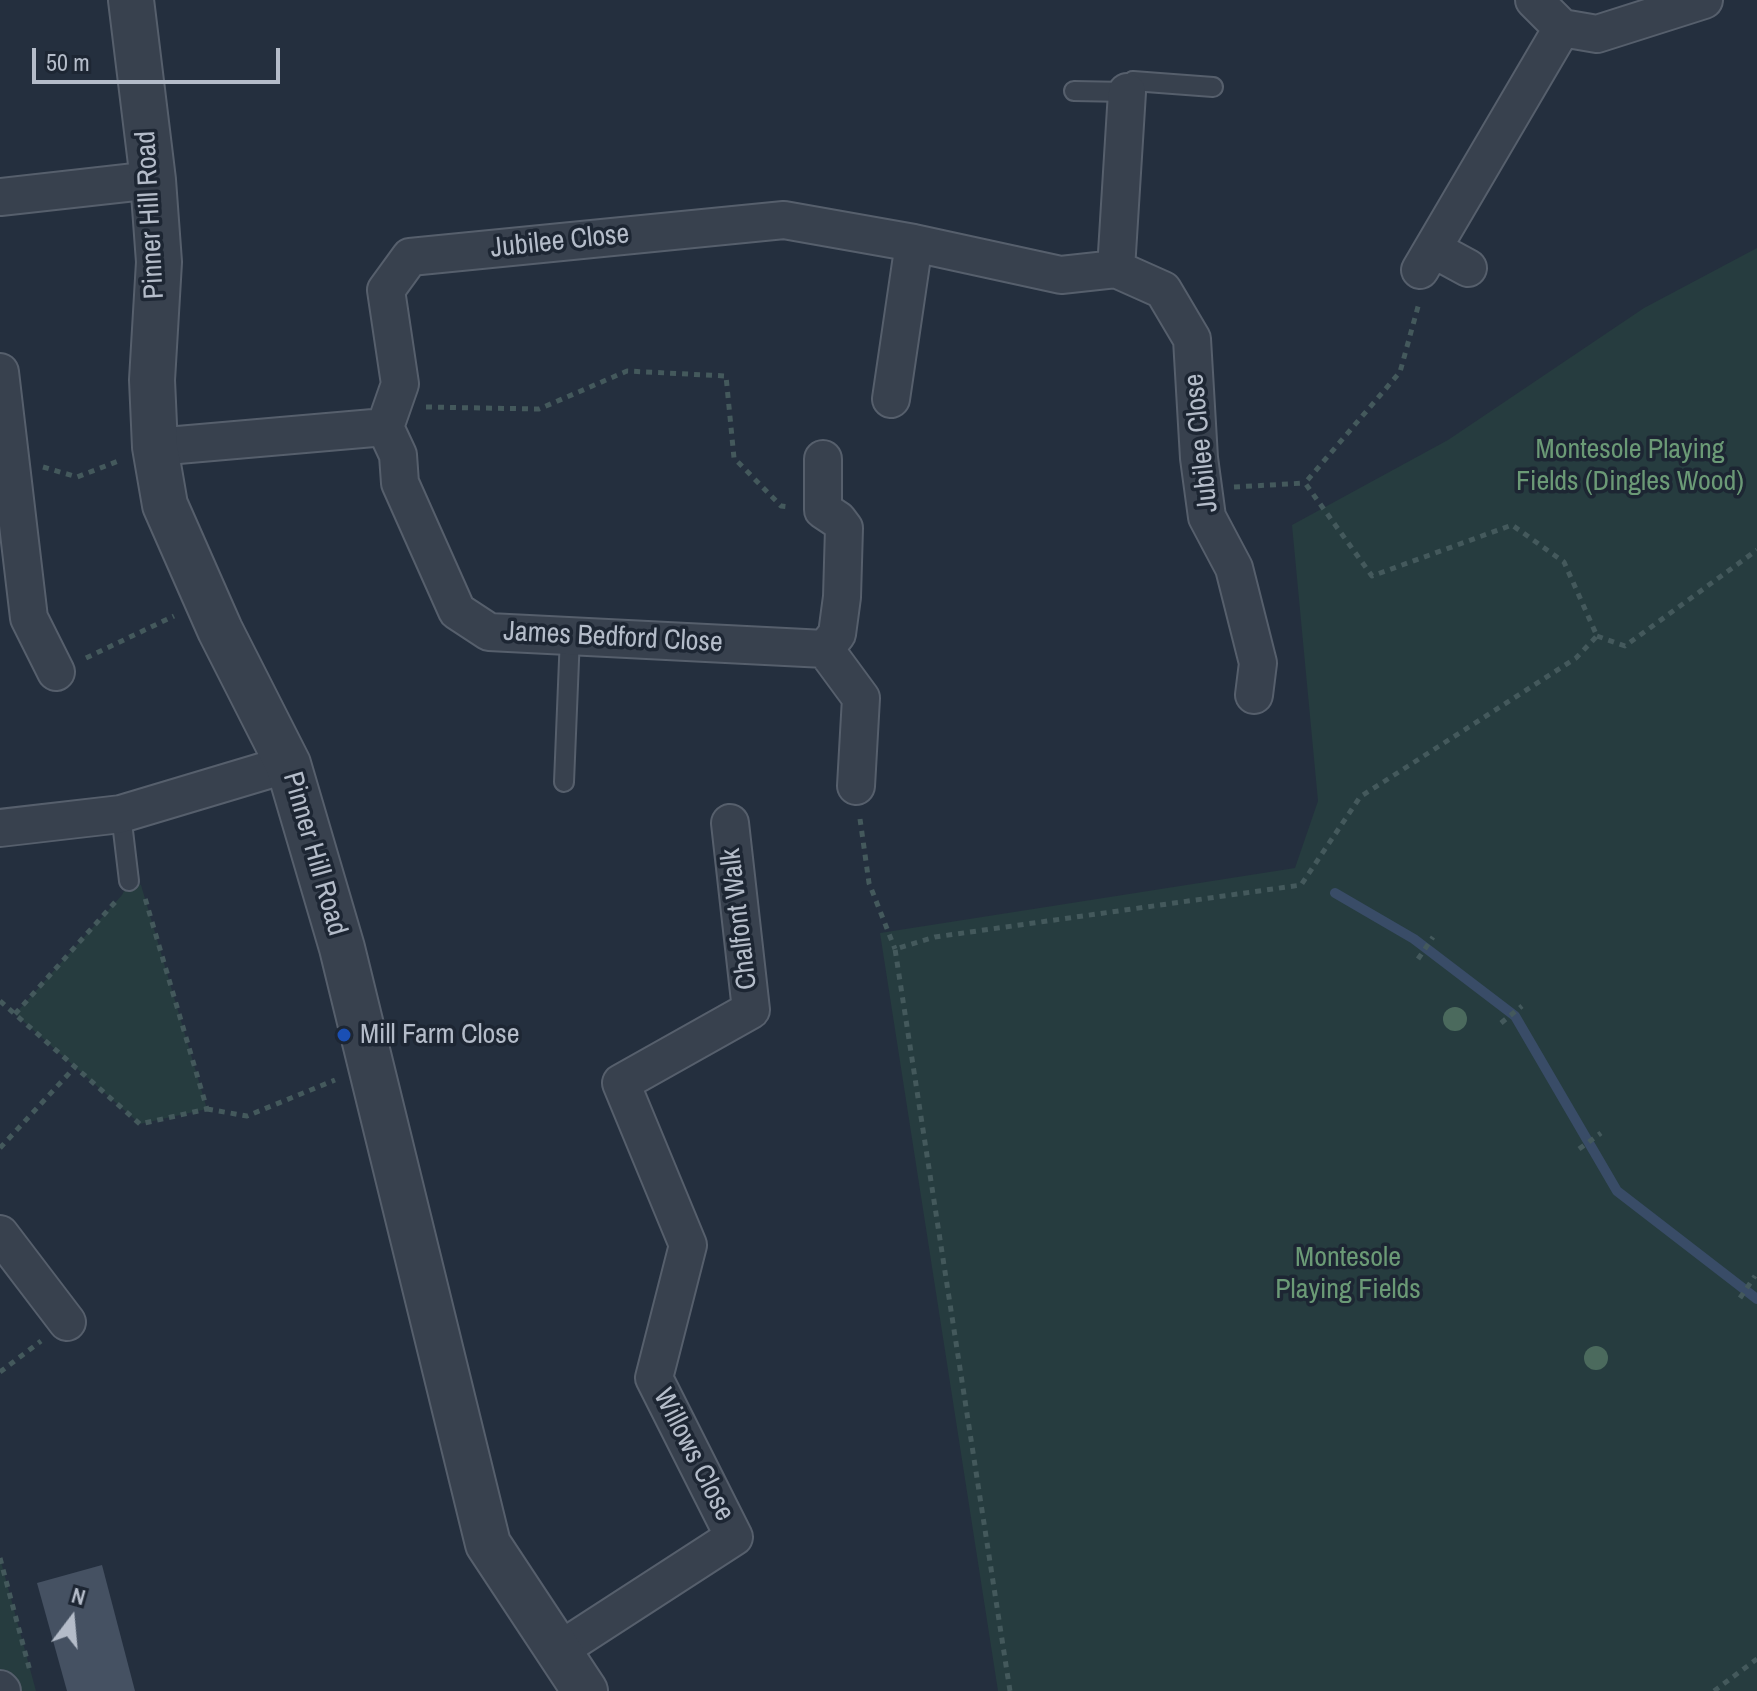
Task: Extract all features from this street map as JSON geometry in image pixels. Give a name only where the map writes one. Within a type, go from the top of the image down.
[{"type":"street","name":"Pinner Hill Road","points":[[131,0],[153,180],[159,262],[152,380],[155,447],[165,505],[220,630],[288,764],[342,948],[488,1544],[585,1691]]},
{"type":"street","points":[[1534,0],[1562,28],[1597,34],[1704,0]]},
{"type":"street","points":[[1468,268],[1427,260],[1562,28]]},
{"type":"street","points":[[1116,269],[1127,92]]},
{"type":"street","points":[[0,197],[153,180]]},
{"type":"street","name":"Jubilee Close","points":[[389,417],[400,384],[386,290],[410,257],[784,220],[914,243],[1061,275],[1116,269],[1163,290],[1192,339],[1199,458],[1207,517],[1234,568],[1258,663],[1254,695]]},
{"type":"street","points":[[891,399],[914,243]]},
{"type":"street","points":[[0,372],[29,618],[56,672]]},
{"type":"street","points":[[155,447],[389,417]]},
{"type":"street","name":"James Bedford Close","points":[[389,417],[398,455],[400,483],[457,611],[489,632],[825,649]]},
{"type":"street","points":[[823,459],[823,510],[844,528],[842,597],[837,634],[825,649],[861,698],[856,786]]},
{"type":"street","points":[[0,828],[121,814],[288,764]]},
{"type":"street","name":"Chalfont Walk","points":[[621,1083],[751,1010],[730,823]]},
{"type":"street","name":"Willows Close","points":[[558,1651],[734,1537],[654,1378],[688,1245],[621,1083]]},
{"type":"street","points":[[0,1234],[67,1322]]},
{"type":"lane","points":[[1074,91],[1127,92],[1133,81],[1213,87]]},
{"type":"lane","points":[[564,782],[570,636]]},
{"type":"lane","points":[[121,814],[129,881]]},
{"type":"path","points":[[1203,488],[1305,483],[1400,372],[1422,295],[1427,260]]},
{"type":"path","points":[[389,417],[539,409],[627,371],[726,376],[734,458],[781,506],[823,510]]},
{"type":"path","points":[[10,457],[77,477],[155,447]]},
{"type":"path","points":[[1305,483],[1372,576],[1512,525],[1564,562],[1597,636],[1625,646],[1757,550]]},
{"type":"path","points":[[56,672],[207,601]]},
{"type":"path","points":[[895,949],[935,937],[1301,885],[1360,797],[1576,658],[1597,636]]},
{"type":"path","points":[[856,786],[869,883],[895,949],[1010,1691]]},
{"type":"path","points":[[15,1014],[122,895],[129,881],[141,885],[207,1109]]},
{"type":"path","points":[[1418,959],[1433,937]]},
{"type":"path","points":[[0,1001],[140,1124],[207,1109],[247,1116],[371,1066]]},
{"type":"path","points":[[1501,1023],[1522,1006]]},
{"type":"path","points":[[0,1148],[75,1067]]},
{"type":"path","points":[[1579,1149],[1601,1133]]},
{"type":"path","points":[[1740,1298],[1755,1276]]},
{"type":"path","points":[[0,1372],[67,1322]]},
{"type":"path","points":[[0,1558],[11,1685]]},
{"type":"path","points":[[1714,1691],[1757,1659]]},
{"type":"green space","name":"Montesole Playing Fields","points":[[1757,248],[1757,1691],[998,1691],[880,933],[1295,868],[1318,801],[1292,525],[1448,440],[1644,308]]},
{"type":"green space","points":[[129,881],[141,885],[207,1109],[140,1124],[15,1014],[122,895]]},
{"type":"green space","points":[[0,1558],[36,1691],[0,1689]]},
{"type":"building","points":[[102,1565],[135,1691],[67,1691],[37,1583]]},
{"type":"waterway","points":[[1335,893],[1414,939],[1515,1016],[1617,1191],[1757,1299]]},
{"type":"place","name":"Mill Farm Close","points":[[344,1035]]},
{"type":"park label","name":"Montesole Playing Fields (Dingles Wood)","points":[[1630,466]]}]
